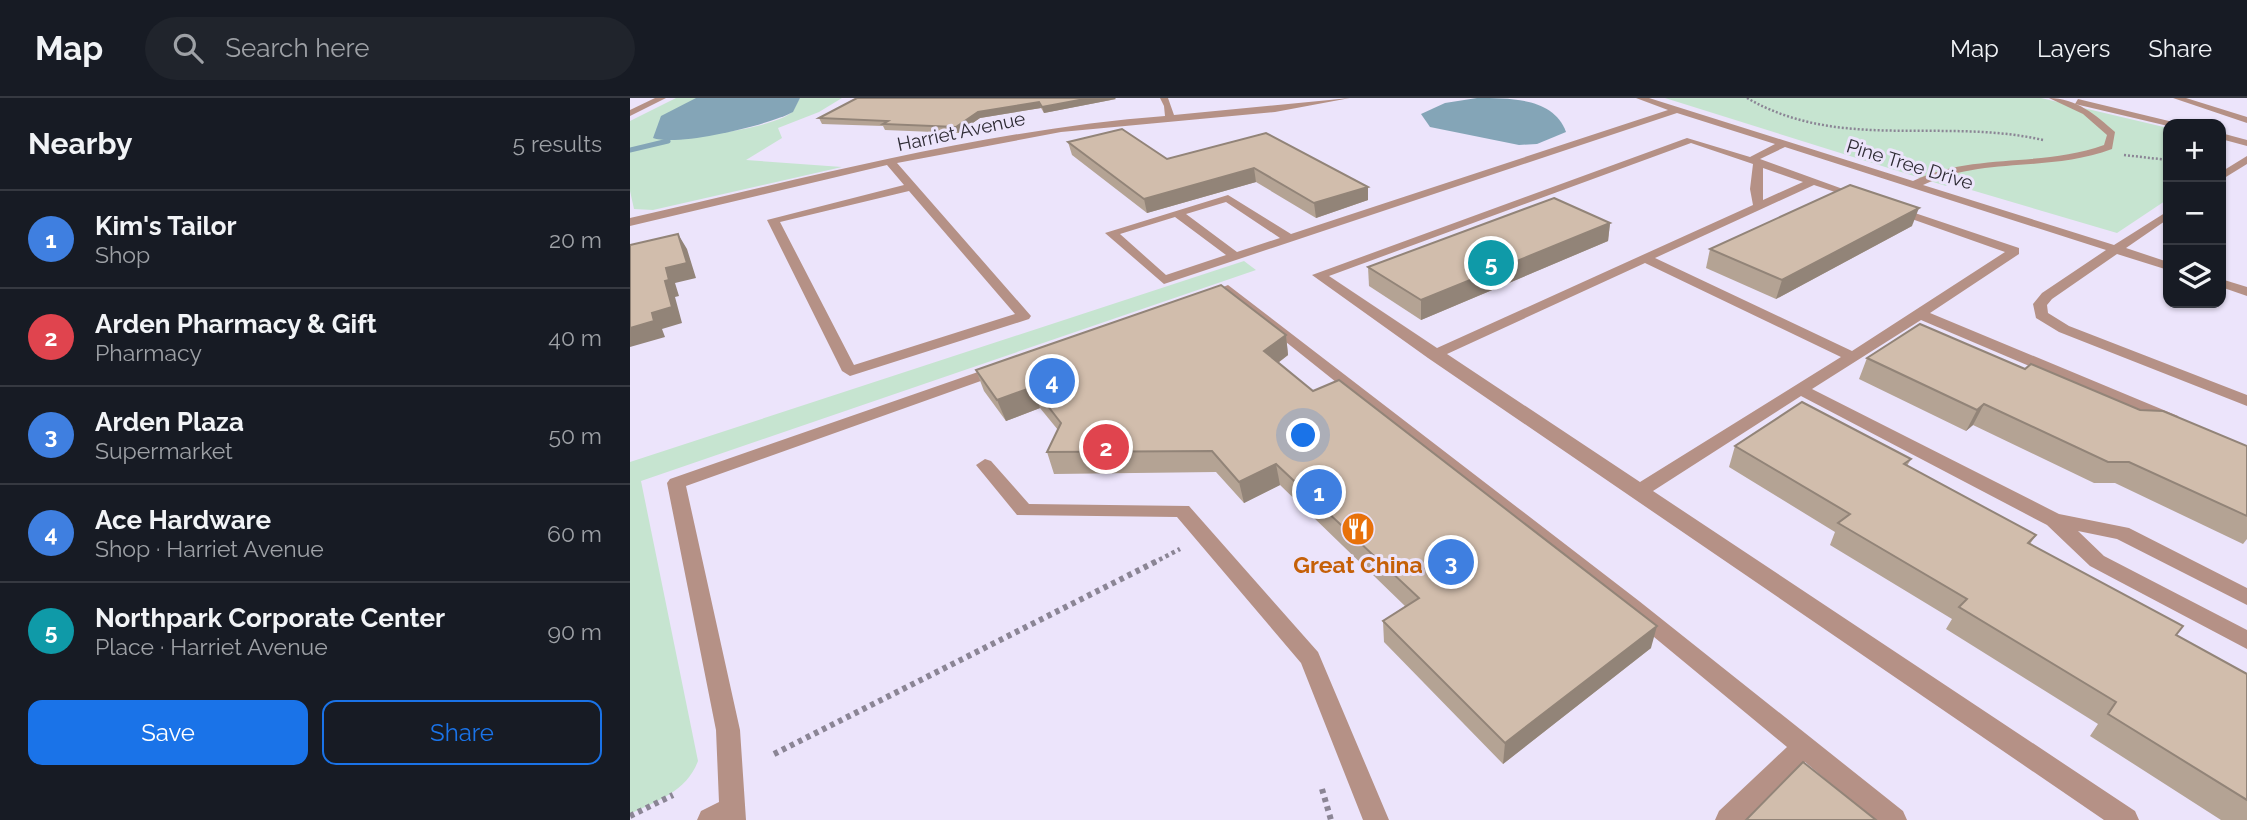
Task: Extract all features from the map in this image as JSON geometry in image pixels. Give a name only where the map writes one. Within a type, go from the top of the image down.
[{"type":"street","points":[[630,113],[662,98]]},
{"type":"street","points":[[1164,98],[1169,106],[1170,118]]},
{"type":"street","name":"Harriet Avenue","points":[[630,222],[891,163],[1050,131],[1273,110],[1346,98]]},
{"type":"street","name":"Pine Tree Drive","points":[[1640,98],[2163,264]]},
{"type":"street","points":[[1914,185],[1932,174],[1965,164],[2085,158],[2108,147],[2112,134],[2085,112],[2053,98]]},
{"type":"street","points":[[2060,98],[2163,122]]},
{"type":"street","points":[[2177,98],[2247,120]]},
{"type":"street","points":[[2211,110],[2240,104]]},
{"type":"street","points":[[1098,223],[1164,280],[1677,110]]},
{"type":"street","points":[[2226,137],[2247,143]]},
{"type":"street","points":[[1638,492],[2015,251],[1691,140],[1319,275],[1433,355],[2126,820]]},
{"type":"street","points":[[1759,206],[1756,190],[1758,164],[1754,158],[1784,144]]},
{"type":"street","points":[[1758,164],[1775,165],[1808,152]]},
{"type":"street","points":[[2226,174],[2247,159]]},
{"type":"street","points":[[891,163],[1024,316],[850,371],[773,220],[911,187]]},
{"type":"street","points":[[1433,355],[1814,181]]},
{"type":"street","points":[[1111,233],[1228,198],[1290,239]]},
{"type":"street","points":[[1177,213],[1236,256]]},
{"type":"street","points":[[2163,218],[2120,250],[2047,296],[2039,310],[2052,323],[2247,401]]},
{"type":"street","points":[[1644,258],[1853,357]]},
{"type":"street","points":[[2226,286],[2247,292]]},
{"type":"street","points":[[1189,303],[1228,289],[1710,670],[1894,820]]},
{"type":"street","points":[[1920,314],[2184,425]]},
{"type":"street","points":[[725,816],[728,730],[676,483],[1018,363]]},
{"type":"street","points":[[1801,390],[2054,520],[2122,533],[2247,597]]},
{"type":"street","points":[[985,465],[1009,496],[1024,510],[1182,511],[1310,658],[1376,820]]},
{"type":"street","points":[[2054,520],[2097,561],[2247,640]]},
{"type":"street","points":[[1728,820],[1804,747]]},
{"type":"path","points":[[1747,98],[1760,107],[1801,124],[1907,130],[1993,130],[2045,140]]},
{"type":"path","points":[[2098,152],[2163,159]]},
{"type":"path","points":[[774,754],[1181,550],[1175,543]]},
{"type":"path","points":[[1322,789],[1331,820]]},
{"type":"path","points":[[630,816],[673,795]]},
{"type":"green space","points":[[676,98],[696,98],[689,137],[773,122],[792,112],[800,98],[842,98],[819,112],[778,128],[782,138],[746,160],[842,167],[653,210],[634,209],[630,191],[630,121]]},
{"type":"green space","points":[[1665,98],[2041,98],[2163,127],[2163,202],[2117,233],[1951,184],[1946,186]]},
{"type":"green space","points":[[1244,261],[1256,270],[641,481],[698,761],[679,788],[630,814],[630,462]]},
{"type":"water","points":[[696,98],[800,98],[793,112],[745,128],[682,140],[653,138],[661,116]]},
{"type":"water","points":[[1477,98],[1517,100],[1542,106],[1552,112],[1566,132],[1537,144],[1519,145],[1430,127],[1421,114],[1445,103]]},
{"type":"building","points":[[857,98],[1090,98],[1042,107],[1039,102],[978,112],[956,127],[819,118]]},
{"type":"building","points":[[1122,129],[1167,159],[1266,133],[1368,187],[1314,203],[1254,168],[1144,199],[1068,142]]},
{"type":"building","points":[[1850,185],[1919,208],[1782,280],[1710,249]]},
{"type":"building","points":[[1554,198],[1610,223],[1421,300],[1368,267]]},
{"type":"building","points":[[678,234],[687,263],[666,268],[669,280],[665,281],[672,307],[652,313],[654,321],[630,328],[630,245]]},
{"type":"building","points":[[1221,285],[1286,335],[1264,351],[1313,391],[1339,380],[1657,626],[1505,743],[1383,621],[1419,598],[1276,464],[1239,482],[1212,451],[1047,452],[1061,423],[1033,387],[997,400],[976,370]]},
{"type":"building","points":[[1920,324],[2025,369],[2031,364],[2140,410],[2163,411],[2247,446],[2247,516],[2129,462],[2108,462],[1984,404],[1977,410],[1867,358]]},
{"type":"building","points":[[1802,402],[1911,459],[1904,464],[2036,535],[2028,543],[2183,626],[2176,635],[2247,674],[2247,800],[2108,714],[2116,702],[1959,607],[1967,599],[1838,523],[1850,514],[1735,446]]},
{"type":"building","points":[[1803,762],[1876,820],[1746,820]]},
{"type":"waterway","points":[[630,150],[668,141]]},
{"type":"place","name":"Northpark Corporate Center","points":[[1491,263]]},
{"type":"place","name":"Ace Hardware","points":[[1052,381]]},
{"type":"place","name":"Arden Pharmacy & Gift","points":[[1106,447]]},
{"type":"place","name":"Kim's Tailor","points":[[1319,492]]},
{"type":"place","name":"Great China","points":[[1358,529]]},
{"type":"place","name":"Arden Plaza","points":[[1451,562]]}]
